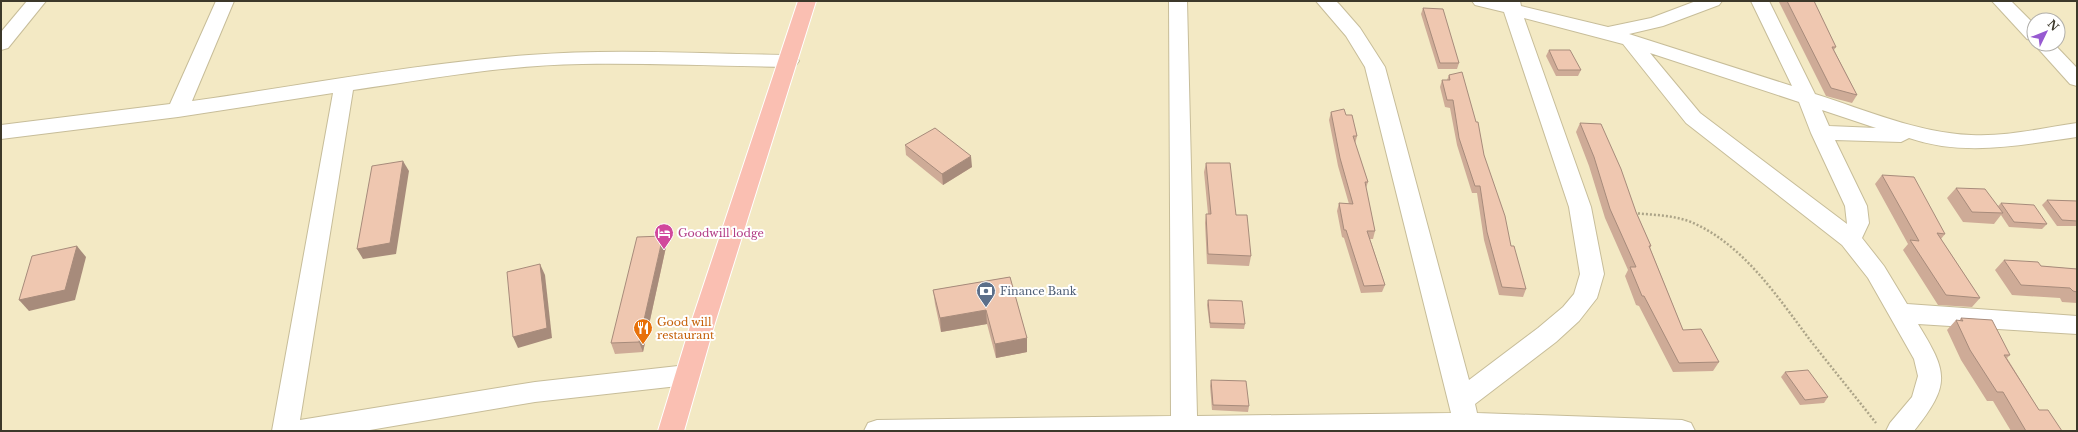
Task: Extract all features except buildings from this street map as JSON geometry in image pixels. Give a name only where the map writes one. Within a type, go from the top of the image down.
[{"type":"main road","points":[[671,431],[686,375],[789,61],[807,1]]},
{"type":"street","points":[[1,44],[37,1]]},
{"type":"street","points":[[178,110],[225,1]]},
{"type":"street","points":[[1178,1],[1184,427]]},
{"type":"street","points":[[1324,1],[1349,28],[1367,52],[1374,67],[1464,412]]},
{"type":"street","points":[[1482,1],[1512,4],[1607,33],[1807,96],[1924,136]]},
{"type":"street","points":[[1607,33],[1656,22],[1713,1]]},
{"type":"street","points":[[1760,1],[1807,96],[1821,133],[1856,206],[1858,223],[1850,239]]},
{"type":"street","points":[[2001,1],[2026,27]]},
{"type":"street","points":[[1464,412],[1571,314],[1584,298],[1592,274],[1580,207],[1512,4]]},
{"type":"street","points":[[1630,41],[1693,118],[1782,184],[1850,239],[1876,272],[1926,358],[1930,376],[1923,400],[1899,431]]},
{"type":"street","points":[[2051,52],[2077,80]]},
{"type":"street","points":[[1,132],[178,110],[459,68],[537,60],[582,58],[789,61]]},
{"type":"street","points":[[285,431],[344,84]]},
{"type":"street","points":[[1821,133],[1924,136],[1971,142],[2000,141],[2077,130]]},
{"type":"street","points":[[1900,314],[2077,326]]},
{"type":"street","points":[[298,431],[535,392],[686,375]]},
{"type":"street","points":[[877,431],[1184,427],[1464,412],[1682,431]]},
{"type":"path","points":[[1627,212],[1674,218],[1691,222],[1725,242],[1755,272],[1789,311],[1877,425]]},
{"type":"place","name":"Goodwill lodge","points":[[664,250]]},
{"type":"place","name":"Finance Bank","points":[[986,308]]},
{"type":"place","name":"Good will restaurant","points":[[643,345]]}]
